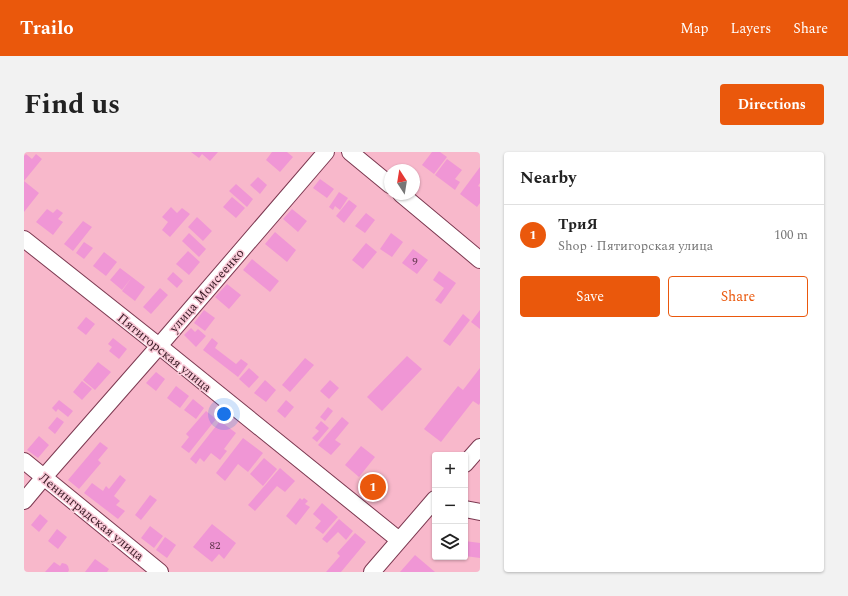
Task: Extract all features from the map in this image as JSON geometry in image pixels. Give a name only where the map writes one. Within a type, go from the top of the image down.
[{"type":"street","name":"улица Моисеенко","points":[[24,501],[326,152]]},
{"type":"street","points":[[350,152],[384,180]]},
{"type":"street","points":[[408,200],[480,260]]},
{"type":"street","name":"Пятигорская улица","points":[[24,239],[399,540]]},
{"type":"street","points":[[468,461],[480,447]]},
{"type":"street","name":"Ленинградская улица","points":[[24,461],[160,572]]},
{"type":"street","points":[[372,572],[432,503]]},
{"type":"street","points":[[468,510],[480,512]]},
{"type":"building","points":[[191,152],[218,152],[210,161],[202,154],[199,158]]},
{"type":"building","points":[[272,152],[287,152],[293,157],[280,172],[266,160]]},
{"type":"building","points":[[432,152],[440,152],[447,157],[434,174],[422,165]]},
{"type":"building","points":[[26,154],[32,159],[36,154],[42,159],[24,181],[24,156]]},
{"type":"building","points":[[447,159],[462,170],[455,179],[460,182],[455,190],[435,175]]},
{"type":"building","points":[[480,167],[480,183],[478,186],[480,187],[480,203],[477,207],[460,194]]},
{"type":"building","points":[[258,177],[267,185],[260,194],[250,185]]},
{"type":"building","points":[[320,179],[334,189],[327,198],[313,188]]},
{"type":"building","points":[[24,181],[39,193],[24,212]]},
{"type":"building","points":[[236,184],[253,199],[247,207],[229,191]]},
{"type":"building","points":[[339,192],[348,198],[340,210],[335,206],[333,210],[329,207]]},
{"type":"building","points":[[232,197],[245,208],[236,218],[223,207]]},
{"type":"building","points":[[349,200],[357,206],[344,223],[336,216]]},
{"type":"building","points":[[171,207],[177,213],[182,208],[190,214],[170,237],[162,230],[168,222],[162,217]]},
{"type":"building","points":[[47,209],[53,213],[57,209],[63,213],[58,219],[63,222],[53,235],[36,222]]},
{"type":"building","points":[[292,209],[307,221],[298,232],[283,219]]},
{"type":"building","points":[[366,213],[375,220],[365,233],[355,226]]},
{"type":"building","points":[[197,217],[212,231],[203,241],[188,227]]},
{"type":"building","points":[[83,221],[92,227],[73,251],[64,244]]},
{"type":"building","points":[[275,232],[296,250],[287,262],[265,244]]},
{"type":"building","points":[[189,233],[206,249],[199,257],[182,241]]},
{"type":"building","points":[[391,233],[403,242],[392,257],[380,249]]},
{"type":"building","points":[[84,242],[93,248],[84,259],[76,253]]},
{"type":"building","points":[[366,243],[377,252],[363,269],[352,260]]},
{"type":"building","points":[[413,249],[428,260],[417,274],[402,263]]},
{"type":"building","points":[[188,251],[200,262],[189,275],[176,264]]},
{"type":"building","points":[[104,252],[117,262],[106,276],[93,266]]},
{"type":"building","points":[[252,259],[279,281],[270,292],[243,270]]},
{"type":"building","points":[[120,268],[132,277],[122,290],[110,280]]},
{"type":"building","points":[[439,271],[456,283],[441,304],[435,300],[444,288],[433,280]]},
{"type":"building","points":[[173,272],[183,281],[177,288],[167,279]]},
{"type":"building","points":[[132,277],[145,287],[135,301],[122,291]]},
{"type":"building","points":[[227,284],[241,295],[229,309],[215,297]]},
{"type":"building","points":[[160,288],[168,295],[151,314],[143,307]]},
{"type":"building","points":[[204,310],[215,318],[205,331],[194,323]]},
{"type":"building","points":[[480,310],[480,329],[471,322]]},
{"type":"building","points":[[463,314],[470,320],[450,346],[443,341]]},
{"type":"building","points":[[86,317],[95,324],[86,335],[77,328]]},
{"type":"building","points":[[191,328],[195,332],[198,329],[206,336],[196,347],[184,335]]},
{"type":"building","points":[[113,338],[127,349],[119,359],[109,351],[112,347],[108,344]]},
{"type":"building","points":[[212,338],[218,343],[215,348],[236,364],[241,359],[248,364],[238,377],[203,350]]},
{"type":"building","points":[[407,356],[422,369],[382,411],[367,397]]},
{"type":"building","points":[[305,358],[314,365],[290,392],[282,385]]},
{"type":"building","points":[[98,362],[111,372],[95,390],[83,380]]},
{"type":"building","points":[[249,368],[259,377],[249,388],[239,379]]},
{"type":"building","points":[[480,368],[479,405],[473,401],[441,442],[424,429],[458,386],[463,390]]},
{"type":"building","points":[[156,372],[165,379],[156,391],[146,383]]},
{"type":"building","points":[[265,380],[276,390],[266,402],[254,393]]},
{"type":"building","points":[[330,380],[339,388],[329,399],[320,391]]},
{"type":"building","points":[[82,381],[92,389],[82,400],[73,392]]},
{"type":"building","points":[[176,386],[189,396],[180,408],[167,398]]},
{"type":"building","points":[[193,399],[204,408],[196,419],[184,410]]},
{"type":"building","points":[[59,400],[73,411],[68,417],[58,409],[56,412],[52,408]]},
{"type":"building","points":[[286,400],[294,407],[285,418],[277,411]]},
{"type":"building","points":[[328,407],[333,411],[325,421],[320,417]]},
{"type":"building","points":[[206,411],[216,419],[189,453],[181,447],[189,437],[186,434]]},
{"type":"building","points":[[57,417],[64,422],[55,434],[48,428]]},
{"type":"building","points":[[342,417],[349,423],[335,440],[341,444],[331,455],[318,445]]},
{"type":"building","points":[[220,421],[236,433],[224,449],[227,451],[220,460],[211,453],[204,462],[200,458],[196,464],[190,459]]},
{"type":"building","points":[[321,421],[329,428],[317,442],[312,438],[319,431],[315,428]]},
{"type":"building","points":[[39,436],[49,445],[38,458],[27,450]]},
{"type":"building","points":[[243,438],[263,453],[248,472],[238,464],[225,481],[216,473]]},
{"type":"building","points":[[100,442],[108,448],[98,460],[101,463],[79,489],[68,480]]},
{"type":"building","points":[[361,446],[375,457],[359,477],[345,465]]},
{"type":"building","points":[[264,458],[277,469],[263,486],[250,474]]},
{"type":"building","points":[[280,468],[295,481],[285,492],[277,486],[255,511],[248,505]]},
{"type":"building","points":[[120,475],[126,480],[114,496],[120,501],[116,505],[125,511],[118,519],[84,493],[92,483],[103,491],[106,486],[109,489]]},
{"type":"building","points":[[150,495],[157,500],[141,520],[135,515]]},
{"type":"building","points":[[300,498],[302,500],[304,498],[308,501],[305,504],[310,507],[296,525],[286,516]]},
{"type":"building","points":[[322,503],[338,517],[323,534],[315,528],[321,521],[313,514]]},
{"type":"building","points":[[40,514],[48,521],[39,532],[31,525]]},
{"type":"building","points":[[339,519],[353,531],[346,540],[338,532],[327,543],[322,539]]},
{"type":"building","points":[[212,524],[236,543],[224,559],[219,554],[212,562],[193,547]]},
{"type":"building","points":[[150,526],[163,536],[154,548],[141,538]]},
{"type":"building","points":[[57,529],[67,537],[58,549],[48,541]]},
{"type":"building","points":[[355,533],[366,542],[341,572],[326,572],[340,556],[337,553]]},
{"type":"building","points":[[165,537],[176,545],[167,558],[156,550]]},
{"type":"building","points":[[468,541],[480,543],[480,558],[468,556]]},
{"type":"building","points":[[415,555],[435,572],[400,572]]},
{"type":"building","points":[[95,559],[109,569],[107,572],[85,572]]},
{"type":"building","points":[[54,562],[60,566],[62,563],[66,564],[69,570],[68,572],[45,572]]},
{"type":"place","name":"ТриЯ","points":[[373,487]]}]
